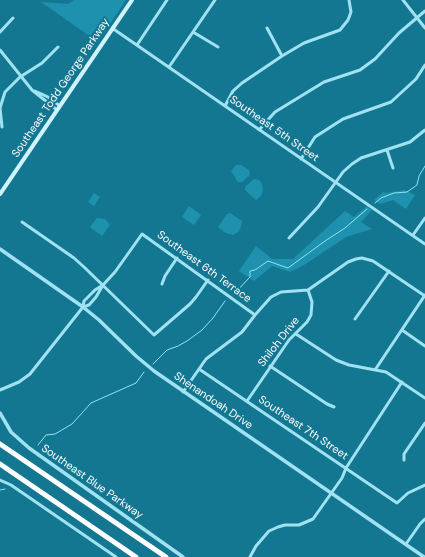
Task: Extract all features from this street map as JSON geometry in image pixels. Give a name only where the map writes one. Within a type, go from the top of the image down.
[{"type":"highway","points":[[0,439],[32,465]]},
{"type":"highway","points":[[0,444],[166,557]]},
{"type":"highway","points":[[0,464],[136,557]]},
{"type":"highway","points":[[0,468],[16,478],[21,478]]},
{"type":"main road","name":"Southeast Todd George Parkway","points":[[0,194],[132,0]]},
{"type":"street","points":[[137,45],[167,0]]},
{"type":"street","points":[[169,67],[215,0]]},
{"type":"street","points":[[225,106],[233,91],[242,83],[282,56],[304,43],[340,30],[348,20],[351,12],[349,0]]},
{"type":"street","points":[[404,0],[425,28]]},
{"type":"street","points":[[259,130],[274,112],[324,82],[360,70],[376,59],[399,33],[425,11]]},
{"type":"street","points":[[0,32],[13,18]]},
{"type":"street","name":"Southeast 5th Street","points":[[112,28],[425,244]]},
{"type":"street","points":[[267,28],[282,56]]},
{"type":"street","points":[[193,32],[218,48]]},
{"type":"street","points":[[2,126],[0,108],[5,92],[20,77],[42,63],[58,47]]},
{"type":"street","points":[[0,50],[20,77],[32,90],[48,97],[58,108]]},
{"type":"street","points":[[301,158],[315,137],[343,119],[391,102],[416,79],[425,65]]},
{"type":"street","points":[[289,238],[318,207],[343,172],[361,158],[410,142],[425,130]]},
{"type":"street","points":[[387,150],[393,168]]},
{"type":"street","points":[[413,235],[425,218]]},
{"type":"street","points":[[22,222],[74,258],[154,335],[190,304],[208,280]]},
{"type":"street","name":"Southeast 6th Terrace","points":[[103,285],[115,272],[142,234],[255,315]]},
{"type":"street","name":"Shenandoah Drive","points":[[0,249],[83,307],[99,320],[136,356],[183,392],[424,557]]},
{"type":"street","points":[[162,284],[165,276],[177,258]]},
{"type":"street","points":[[183,392],[206,359],[242,332],[271,297],[280,292],[308,290],[348,262],[362,258],[373,261],[425,296],[375,370]]},
{"type":"street","points":[[355,319],[389,271]]},
{"type":"street","points":[[0,390],[19,382],[30,374],[83,307],[84,301],[92,292],[103,285]]},
{"type":"street","points":[[83,307],[89,305],[103,285]]},
{"type":"street","name":"Shiloh Drive","points":[[247,401],[270,366],[307,322],[311,315],[312,302],[308,290]]},
{"type":"street","points":[[402,330],[425,346]]},
{"type":"street","points":[[296,334],[336,360],[349,365],[386,372],[425,398]]},
{"type":"street","points":[[270,366],[327,404],[334,407]]},
{"type":"street","name":"Southeast 7th Street","points":[[199,369],[345,469],[397,502],[408,493],[425,485]]},
{"type":"street","points":[[250,557],[256,546],[269,530],[278,526],[299,525],[313,518],[342,478],[345,469],[402,382]]},
{"type":"street","name":"Southeast Blue Parkway","points":[[0,413],[11,432],[29,448],[183,557]]},
{"type":"street","points":[[404,460],[404,454],[425,423]]},
{"type":"street","points":[[0,480],[11,485],[116,557]]},
{"type":"street","points":[[406,544],[425,519]]},
{"type":"shaded area","points":[[74,0],[126,0],[98,42],[41,2],[68,4]]},
{"type":"shaded area","points":[[236,165],[241,165],[249,170],[250,175],[242,182],[238,182],[231,171]]},
{"type":"shaded area","points":[[254,179],[259,180],[262,184],[263,190],[261,196],[256,200],[245,190],[245,187]]},
{"type":"shaded area","points":[[404,190],[415,195],[406,209],[393,200],[380,204],[374,200],[383,192],[386,193]]},
{"type":"shaded area","points":[[94,193],[100,197],[94,206],[88,202]]},
{"type":"shaded area","points":[[189,206],[201,215],[194,225],[182,217]]},
{"type":"shaded area","points":[[367,206],[372,210],[361,222],[372,229],[346,237],[304,265],[290,272],[272,266],[254,281],[239,271],[256,246],[272,259],[293,259],[345,211],[354,217]]},
{"type":"shaded area","points":[[230,213],[242,221],[238,232],[233,235],[226,233],[218,227],[227,214]]},
{"type":"shaded area","points":[[97,218],[105,219],[110,225],[102,236],[90,227]]},
{"type":"waterway","points":[[375,203],[381,198],[394,193],[407,192],[417,185],[419,176],[425,166]]},
{"type":"waterway","points":[[234,294],[250,277],[250,271],[255,270],[268,261],[288,268],[345,228],[367,209]]},
{"type":"waterway","points":[[153,364],[167,350],[187,341],[202,330],[225,301]]},
{"type":"waterway","points":[[38,445],[46,435],[55,434],[72,424],[91,403],[136,383],[144,372]]},
{"type":"waterway","points":[[0,490],[5,489]]}]
